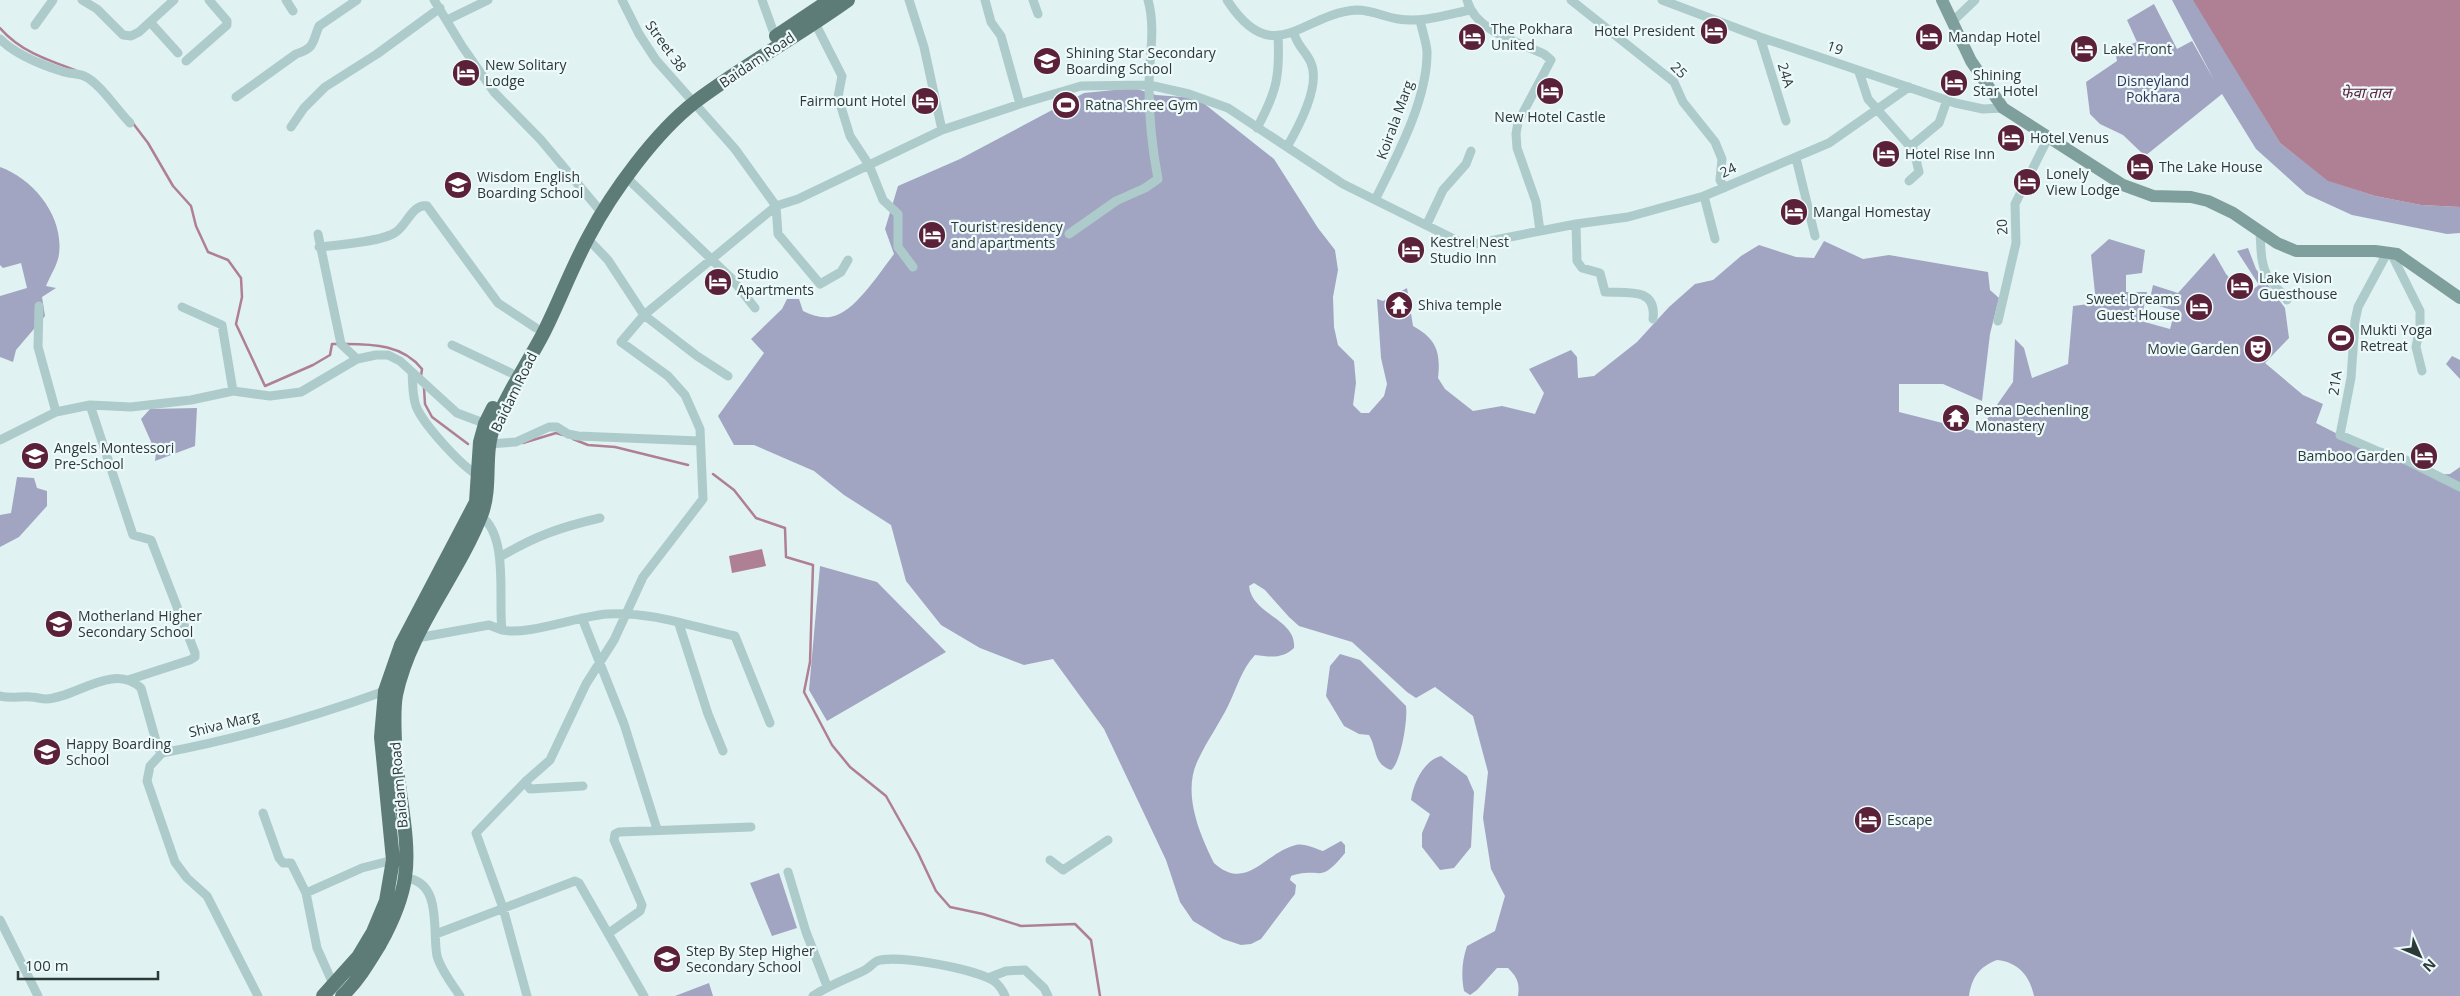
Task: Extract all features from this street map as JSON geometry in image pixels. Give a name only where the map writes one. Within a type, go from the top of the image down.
[{"type":"main road","name":"Baidam Road","points":[[338,991],[376,924],[400,858],[394,713],[396,696],[417,638],[481,516],[488,492],[490,425],[511,373],[536,328],[581,234],[637,151],[691,100],[775,36],[830,0]]},
{"type":"main road","name":"Baidam Road","points":[[323,996],[338,991],[368,965],[383,939],[396,908],[405,878],[400,858],[381,737],[385,691],[401,645],[472,512],[478,491],[480,442],[544,332],[599,210],[691,100],[848,0]]},
{"type":"main road","points":[[1942,0],[1971,61],[2003,108],[2135,191],[2153,196],[2191,197],[2208,201],[2233,213],[2286,248],[2303,253],[2375,251],[2389,253],[2409,262],[2460,298]]},
{"type":"street","points":[[35,24],[52,0]]},
{"type":"street","points":[[82,0],[98,9],[123,35],[131,36],[174,0]]},
{"type":"street","points":[[186,61],[228,25],[227,21],[209,0]]},
{"type":"street","points":[[286,0],[293,11]]},
{"type":"street","points":[[236,98],[296,54],[306,51],[316,39],[319,26],[357,0]]},
{"type":"street","points":[[434,0],[494,92],[541,140],[599,210]]},
{"type":"street","points":[[447,20],[488,0]]},
{"type":"street","name":"Street 38","points":[[622,0],[638,34],[656,60],[735,149],[776,206]]},
{"type":"street","points":[[762,0],[775,36]]},
{"type":"street","points":[[909,0],[924,47],[942,130]]},
{"type":"street","points":[[985,0],[991,22],[1001,36],[1020,104]]},
{"type":"street","points":[[1033,0],[1038,14]]},
{"type":"street","points":[[1068,234],[1116,201],[1145,188],[1158,179],[1150,129],[1149,85],[1152,28],[1148,0]]},
{"type":"street","points":[[1227,0],[1240,18],[1251,28],[1258,32],[1278,35],[1294,33],[1339,14],[1355,10],[1372,11],[1399,19],[1420,20],[1470,10]]},
{"type":"street","points":[[1467,0],[1470,10],[1485,25],[1544,54],[1551,60],[1518,122],[1516,134],[1517,148],[1532,188],[1540,231]]},
{"type":"street","name":"25","points":[[1571,0],[1674,82],[1683,102],[1715,142],[1722,159],[1720,180],[1724,188]]},
{"type":"street","name":"19","points":[[1662,0],[1760,37],[1947,100],[1983,109],[2003,108]]},
{"type":"street","points":[[1953,21],[1975,0]]},
{"type":"street","points":[[291,127],[304,108],[325,87],[377,54],[440,8]]},
{"type":"street","name":"Koirala Marg","points":[[1375,200],[1390,172],[1423,88],[1426,48],[1420,20]]},
{"type":"street","points":[[150,22],[178,53]]},
{"type":"street","points":[[814,23],[842,76],[838,97],[850,136],[869,165],[883,200],[898,214],[898,247],[912,267]]},
{"type":"street","points":[[1287,148],[1298,128],[1310,97],[1313,73],[1312,65],[1296,44],[1294,33]]},
{"type":"street","points":[[1257,128],[1272,102],[1277,82],[1279,72],[1278,35]]},
{"type":"street","name":"24A","points":[[1760,37],[1786,121]]},
{"type":"street","points":[[0,39],[9,48],[29,58],[63,72],[84,76],[94,82],[130,122]]},
{"type":"street","points":[[1860,72],[1868,99],[1910,147],[1917,160],[1919,172],[1909,181]]},
{"type":"street","name":"24","points":[[698,441],[700,429],[685,395],[668,376],[621,342],[644,315],[776,206],[942,130],[1081,86],[1149,85],[1189,94],[1228,108],[1343,184],[1468,244],[1576,224],[1628,218],[1704,196],[1754,173],[1796,158],[1829,143],[1910,87]]},
{"type":"street","points":[[1910,147],[1939,123],[1947,100]]},
{"type":"street","name":"20","points":[[1998,321],[2016,243],[2015,204],[2048,138]]},
{"type":"street","points":[[1427,224],[1443,190],[1466,164],[1471,151]]},
{"type":"street","points":[[1796,158],[1815,236]]},
{"type":"street","points":[[627,178],[732,279],[755,308]]},
{"type":"street","points":[[1704,196],[1715,239]]},
{"type":"street","points":[[319,247],[363,241],[396,232],[418,208],[427,206],[498,302],[536,328]]},
{"type":"street","points":[[776,206],[778,234],[820,284],[841,272],[848,260]]},
{"type":"street","points":[[1576,224],[1577,261],[1582,268],[1600,273],[1605,292],[1634,292],[1642,295],[1652,303],[1654,309],[1653,319]]},
{"type":"street","points":[[2260,231],[2265,268],[2269,279],[2278,287],[2287,300]]},
{"type":"street","points":[[318,234],[319,247],[341,344],[357,359]]},
{"type":"street","points":[[587,238],[608,260],[644,315],[697,356],[728,376]]},
{"type":"street","points":[[2389,253],[2420,311],[2416,347],[2422,371]]},
{"type":"street","name":"21A","points":[[2389,253],[2358,306],[2355,321],[2351,378],[2340,435],[2377,451],[2406,460],[2460,487]]},
{"type":"street","points":[[39,306],[38,347],[56,412]]},
{"type":"street","points":[[182,307],[222,325],[233,392]]},
{"type":"street","points":[[452,345],[511,373]]},
{"type":"street","points":[[0,440],[56,412],[90,405],[131,407],[233,392],[270,396],[301,392],[357,359],[376,355],[388,355],[400,361],[457,413],[490,425]]},
{"type":"street","points":[[412,372],[417,408],[442,442],[470,471],[478,475]]},
{"type":"street","points":[[0,696],[9,699],[30,697],[47,700],[112,679],[128,680],[195,657],[151,540],[133,535],[90,405]]},
{"type":"street","points":[[489,444],[516,442],[549,427],[557,427],[568,434],[578,436],[698,441],[703,499],[643,577],[624,614],[614,640],[586,684],[550,760],[525,782],[476,833],[503,908],[527,996]]},
{"type":"street","points":[[481,516],[490,525],[500,557],[499,609],[502,630]]},
{"type":"street","points":[[500,557],[527,541],[558,528],[600,518]]},
{"type":"street","points":[[417,638],[489,626],[512,632],[582,618],[624,614],[646,615],[735,636],[770,723]]},
{"type":"street","points":[[582,618],[624,724],[657,830]]},
{"type":"street","points":[[680,624],[708,714],[723,752]]},
{"type":"street","points":[[128,680],[141,688],[158,748],[162,753],[150,766],[147,781],[175,862],[187,878],[207,896],[258,996]]},
{"type":"street","name":"Shiva Marg","points":[[162,753],[257,731],[385,691]]},
{"type":"street","points":[[525,782],[530,789],[583,786]]},
{"type":"street","points":[[263,813],[280,858],[283,863],[291,864],[294,867],[306,893],[317,948],[338,991]]},
{"type":"street","points":[[609,933],[640,911],[642,905],[614,840],[614,834],[657,830],[751,828]]},
{"type":"street","points":[[1050,860],[1063,870],[1108,840]]},
{"type":"street","points":[[306,893],[342,876],[400,858]]},
{"type":"street","points":[[788,872],[806,932],[827,986]]},
{"type":"street","points":[[405,878],[411,879],[422,886],[431,900],[437,956],[446,976],[460,996]]},
{"type":"street","points":[[436,934],[575,881],[579,883],[644,996]]},
{"type":"street","points":[[0,920],[38,996]]},
{"type":"street","points":[[813,996],[827,986],[865,970],[878,961],[903,958],[963,970],[988,978],[995,981],[1005,996]]},
{"type":"street","points":[[988,978],[1006,971],[1025,970],[1044,988],[1048,996]]},
{"type":"green space","name":"Disneyland Pokhara","points":[[2172,0],[2194,0],[2280,143],[2329,181],[2375,196],[2421,205],[2460,207],[2460,233],[2447,234],[2352,215],[2306,194],[2256,149],[2222,94],[2145,156],[2123,135],[2100,124],[2090,114],[2086,82],[2117,61],[2115,50],[2137,42],[2127,20],[2154,4],[2177,49],[2192,41],[2214,80]]},
{"type":"green space","points":[[1134,88],[1156,95],[1197,98],[1274,159],[1318,228],[1335,250],[1338,270],[1333,297],[1334,327],[1338,345],[1354,361],[1356,383],[1353,405],[1361,413],[1369,413],[1384,396],[1387,384],[1381,358],[1377,299],[1383,301],[1407,288],[1413,326],[1427,336],[1435,347],[1439,360],[1438,378],[1445,389],[1473,411],[1502,406],[1535,414],[1544,393],[1529,369],[1571,350],[1577,357],[1578,378],[1594,376],[1637,342],[1669,307],[1695,284],[1713,280],[1741,256],[1759,245],[1796,257],[1814,258],[1824,241],[1863,259],[1889,255],[1988,272],[1990,290],[1999,298],[1990,334],[1982,401],[1943,384],[1899,384],[1899,412],[1978,432],[2013,382],[2015,339],[2024,348],[2032,378],[2068,364],[2073,306],[2096,303],[2091,255],[2109,239],[2145,250],[2142,273],[2126,275],[2126,292],[2147,292],[2141,321],[2170,329],[2175,311],[2149,303],[2153,285],[2178,293],[2214,253],[2226,274],[2245,295],[2259,285],[2237,251],[2248,248],[2256,269],[2285,308],[2289,338],[2265,363],[2303,395],[2323,404],[2316,423],[2379,455],[2410,460],[2431,475],[2450,474],[2460,467],[2460,996],[2034,996],[2029,982],[2022,971],[2011,964],[1997,960],[1985,966],[1977,974],[1972,983],[1969,996],[1518,996],[1519,987],[1517,980],[1508,968],[1497,968],[1470,995],[1464,991],[1462,979],[1467,946],[1495,931],[1505,896],[1491,869],[1483,818],[1488,772],[1473,716],[1435,687],[1416,698],[1352,642],[1299,626],[1265,590],[1254,583],[1249,586],[1252,596],[1265,611],[1289,630],[1293,638],[1294,648],[1281,656],[1255,655],[1243,673],[1193,772],[1192,799],[1198,826],[1214,863],[1226,871],[1236,874],[1256,868],[1285,849],[1296,845],[1306,845],[1323,851],[1341,841],[1345,845],[1345,853],[1330,869],[1324,872],[1301,873],[1291,876],[1290,880],[1296,885],[1295,894],[1261,939],[1251,944],[1241,945],[1223,939],[1193,921],[1180,902],[1166,860],[1104,729],[1053,659],[1024,665],[980,648],[941,625],[906,581],[891,525],[844,495],[814,471],[754,445],[734,445],[718,416],[764,353],[751,339],[782,309],[787,299],[799,299],[803,311],[811,314],[820,317],[833,316],[853,305],[876,279],[894,254],[885,229],[898,186],[960,159],[1084,93]]},
{"type":"green space","points":[[0,167],[24,180],[44,201],[57,226],[59,240],[59,254],[56,266],[46,286],[56,288],[42,297],[45,316],[16,350],[13,362],[0,357],[0,296],[27,288],[21,263],[3,268],[0,265]]},
{"type":"green space","points":[[2452,356],[2460,360],[2460,379],[2446,364]]},
{"type":"green space","points":[[197,408],[195,446],[155,461],[156,453],[141,419],[150,409]]},
{"type":"green space","points":[[17,477],[34,478],[37,488],[47,491],[47,506],[19,537],[0,547],[0,515],[11,513]]},
{"type":"green space","points":[[820,566],[877,582],[946,652],[827,721],[809,690]]},
{"type":"green space","points":[[1340,654],[1360,660],[1406,706],[1406,720],[1401,750],[1395,766],[1391,770],[1378,760],[1369,735],[1359,734],[1344,726],[1326,696],[1330,666]]},
{"type":"green space","points":[[1441,756],[1467,776],[1474,792],[1471,847],[1454,868],[1440,870],[1422,847],[1422,833],[1430,814],[1411,800],[1420,774],[1429,762]]},
{"type":"green space","points":[[779,873],[797,928],[772,936],[750,883]]},
{"type":"green space","points":[[709,983],[713,996],[675,996]]},
{"type":"water","name":"फेवा ताल","points":[[2193,0],[2460,0],[2460,207],[2421,205],[2375,196],[2328,181],[2280,143]]},
{"type":"water","points":[[762,549],[766,566],[732,573],[729,556]]},
{"type":"waterway","points":[[0,28],[25,49],[75,70]]},
{"type":"waterway","points":[[132,122],[148,143],[173,186],[191,206],[196,226],[208,252],[228,260],[241,278],[242,297],[236,324],[265,386],[313,365],[330,355],[332,344],[339,344]]},
{"type":"waterway","points":[[345,344],[377,346],[397,351],[406,355],[422,369],[421,376]]},
{"type":"waterway","points":[[424,388],[425,404],[432,417],[468,444]]},
{"type":"waterway","points":[[523,443],[556,433],[563,435]]},
{"type":"waterway","points":[[573,439],[588,445],[615,447],[688,465]]},
{"type":"waterway","points":[[713,474],[734,490],[756,518],[785,528],[786,557],[813,565],[810,662],[804,692],[832,745],[850,767],[886,796],[918,853],[936,891],[950,907],[983,914],[1021,926],[1075,924],[1091,940],[1100,996]]},
{"type":"place","name":"Hotel President","points":[[1714,31]]},
{"type":"place","name":"The Pokhara United","points":[[1472,37]]},
{"type":"place","name":"Mandap Hotel","points":[[1929,37]]},
{"type":"place","name":"Lake Front","points":[[2084,49]]},
{"type":"place","name":"Shining Star Secondary Boarding School","points":[[1047,61]]},
{"type":"place","name":"New Solitary Lodge","points":[[466,73]]},
{"type":"place","name":"Shining Star Hotel","points":[[1954,83]]},
{"type":"place","name":"New Hotel Castle","points":[[1550,91]]},
{"type":"place","name":"Fairmount Hotel","points":[[925,101]]},
{"type":"place","name":"Ratna Shree Gym","points":[[1066,105]]},
{"type":"place","name":"Hotel Venus","points":[[2011,138]]},
{"type":"place","name":"Hotel Rise Inn","points":[[1886,154]]},
{"type":"place","name":"The Lake House","points":[[2140,167]]},
{"type":"place","name":"Lonely View Lodge","points":[[2027,182]]},
{"type":"place","name":"Wisdom English Boarding School","points":[[458,185]]},
{"type":"place","name":"Mangal Homestay","points":[[1794,212]]},
{"type":"place","name":"Tourist residency and apartments","points":[[932,235]]},
{"type":"place","name":"Kestrel Nest Studio Inn","points":[[1411,250]]},
{"type":"place","name":"Studio Apartments","points":[[718,282]]},
{"type":"place","name":"Lake Vision Guesthouse","points":[[2240,286]]},
{"type":"place","name":"Shiva temple","points":[[1399,305]]},
{"type":"place","name":"Sweet Dreams Guest House","points":[[2199,307]]},
{"type":"place","name":"Mukti Yoga Retreat","points":[[2341,338]]},
{"type":"place","name":"Movie Garden","points":[[2258,349]]},
{"type":"place","name":"Pema Dechenling Monastery","points":[[1956,418]]},
{"type":"place","name":"Angels Montessori Pre-School","points":[[35,456]]},
{"type":"place","name":"Bamboo Garden","points":[[2424,456]]},
{"type":"place","name":"Motherland Higher Secondary School","points":[[59,624]]},
{"type":"place","name":"Happy Boarding School","points":[[47,752]]},
{"type":"place","name":"Escape","points":[[1868,820]]},
{"type":"place","name":"Step By Step Higher Secondary School","points":[[667,959]]}]
